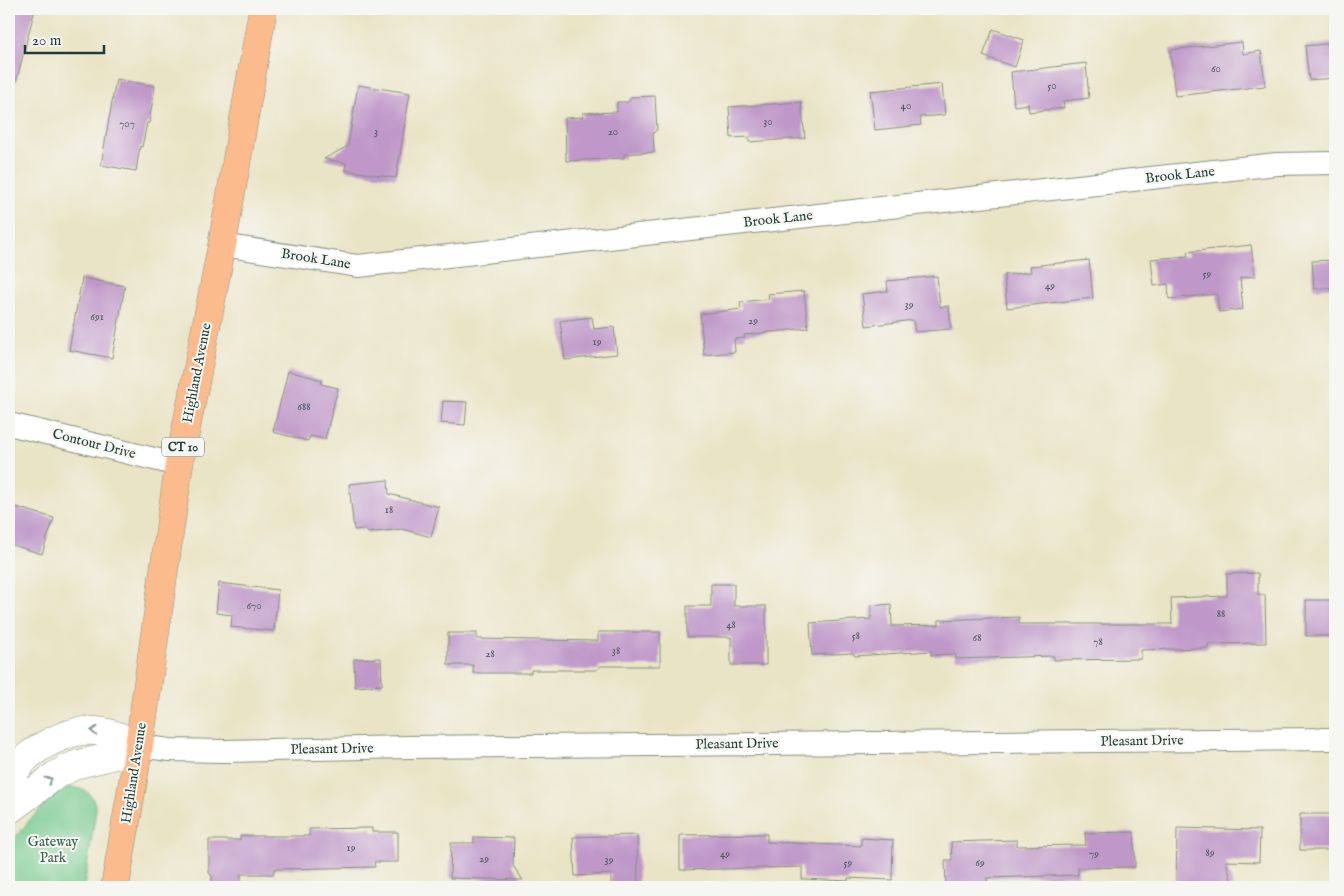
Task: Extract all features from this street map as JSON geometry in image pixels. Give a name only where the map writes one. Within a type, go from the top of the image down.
[{"type":"highway","name":"Highland Avenue","points":[[115,887],[139,746],[179,465],[222,245],[263,9]]},
{"type":"street","name":"Brook Lane","points":[[222,245],[358,266],[1277,164],[1335,163]]},
{"type":"street","name":"Contour Drive","points":[[9,424],[179,465]]},
{"type":"street","name":"Pleasant Drive","points":[[139,746],[170,750],[224,751],[408,747],[1335,739]]},
{"type":"street","points":[[9,803],[23,800],[38,787],[75,766],[120,754],[139,746]]},
{"type":"green space","name":"Gateway Park","points":[[69,787],[88,793],[93,800],[96,810],[84,887],[9,887],[9,847],[11,843],[56,793]]},
{"type":"building","points":[[9,9],[35,9],[16,82],[9,81]]},
{"type":"building","points":[[993,29],[1024,40],[1015,67],[983,56]]},
{"type":"building","points":[[1242,42],[1243,54],[1261,51],[1265,86],[1175,96],[1170,50]]},
{"type":"building","points":[[1335,43],[1335,78],[1309,80],[1305,46]]},
{"type":"building","points":[[1086,63],[1089,98],[1063,101],[1064,108],[1029,112],[1028,104],[1014,106],[1011,72]]},
{"type":"building","points":[[116,79],[155,86],[149,123],[147,123],[142,147],[140,146],[136,171],[101,165]]},
{"type":"building","points":[[942,84],[945,115],[920,117],[921,125],[875,130],[870,91]]},
{"type":"building","points":[[358,85],[410,93],[396,178],[345,170],[346,163],[324,159],[348,146]]},
{"type":"building","points":[[655,96],[657,130],[653,133],[654,152],[624,154],[624,158],[566,161],[565,118],[583,117],[583,113],[617,112],[617,102],[628,102],[632,97]]},
{"type":"building","points":[[801,102],[805,138],[749,142],[749,137],[731,138],[729,107]]},
{"type":"building","points":[[1251,245],[1255,276],[1240,278],[1243,309],[1219,312],[1217,294],[1169,299],[1168,284],[1154,286],[1151,259],[1188,256],[1187,252]]},
{"type":"building","points":[[1089,260],[1093,298],[1007,308],[1004,275],[1031,272],[1030,266]]},
{"type":"building","points":[[1335,260],[1335,287],[1314,289],[1312,261]]},
{"type":"building","points":[[937,276],[940,307],[949,306],[951,329],[915,332],[913,320],[866,326],[862,294],[888,291],[887,281]]},
{"type":"building","points":[[82,278],[125,286],[112,358],[69,350]]},
{"type":"building","points":[[804,291],[808,328],[744,335],[745,338],[734,339],[735,352],[704,355],[700,314],[741,309],[740,302],[769,299],[768,294]]},
{"type":"building","points":[[592,317],[594,329],[614,327],[617,354],[565,360],[560,321]]},
{"type":"building","points":[[288,371],[322,380],[321,384],[338,388],[325,439],[310,436],[308,441],[273,432]]},
{"type":"building","points":[[443,401],[467,402],[465,425],[441,423]]},
{"type":"building","points":[[388,480],[389,494],[439,507],[431,537],[402,529],[368,533],[365,529],[354,530],[349,484]]},
{"type":"building","points":[[9,505],[54,518],[42,554],[9,544]]},
{"type":"building","points":[[1258,573],[1258,595],[1265,595],[1266,643],[1208,644],[1208,648],[1141,650],[1141,659],[1054,660],[1054,656],[956,659],[955,654],[931,655],[931,651],[855,656],[853,653],[812,655],[810,623],[871,619],[871,606],[891,604],[892,626],[939,625],[939,620],[1019,617],[1019,624],[1172,624],[1171,598],[1227,596],[1227,574]]},
{"type":"building","points":[[219,583],[278,590],[274,631],[231,627],[232,615],[216,613]]},
{"type":"building","points":[[711,584],[734,584],[734,606],[766,606],[766,665],[731,665],[731,637],[687,637],[687,606],[711,606]]},
{"type":"building","points":[[1306,600],[1335,600],[1335,636],[1306,636]]},
{"type":"building","points":[[598,632],[660,632],[660,666],[600,666],[597,670],[531,670],[531,673],[473,673],[473,665],[448,665],[448,633],[477,633],[477,639],[598,641]]},
{"type":"building","points":[[381,658],[382,685],[355,687],[354,659]]},
{"type":"building","points":[[1300,814],[1335,814],[1335,850],[1300,850]]},
{"type":"building","points":[[372,828],[372,832],[398,832],[398,862],[374,862],[375,867],[274,869],[274,874],[241,874],[241,887],[212,887],[212,876],[209,873],[209,840],[240,840],[240,836],[309,836],[309,829]]},
{"type":"building","points":[[1177,828],[1260,830],[1259,862],[1226,861],[1233,887],[1176,887]]},
{"type":"building","points":[[1134,832],[1135,867],[1078,868],[1078,875],[987,878],[988,887],[946,887],[945,860],[952,860],[951,842],[1017,840],[1017,846],[1086,845],[1085,833]]},
{"type":"building","points":[[767,834],[767,842],[861,846],[861,838],[893,840],[892,880],[848,878],[848,881],[802,879],[802,867],[680,870],[680,835]]},
{"type":"building","points":[[637,835],[638,887],[611,887],[611,874],[575,876],[573,837]]},
{"type":"building","points":[[474,837],[514,838],[513,866],[523,880],[450,878],[451,843],[474,843]]}]
